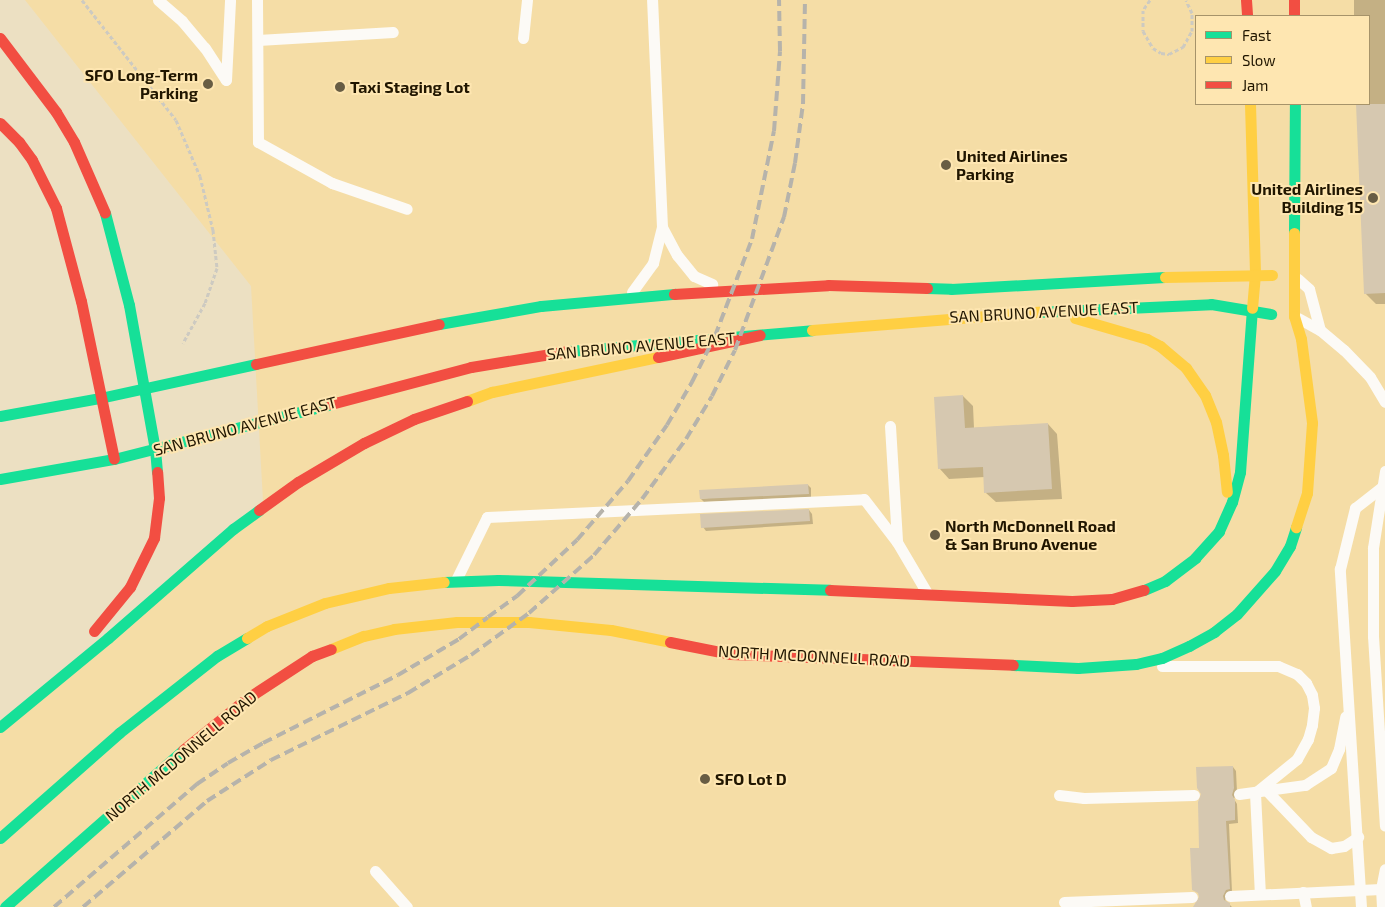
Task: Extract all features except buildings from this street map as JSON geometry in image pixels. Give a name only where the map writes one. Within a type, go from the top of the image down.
[{"type":"main road","points":[[1246,0],[1246,15]]},
{"type":"main road","points":[[1294,0],[1294,15]]},
{"type":"main road","points":[[0,38],[56,112],[74,142],[99,198],[120,264],[145,388],[155,449],[159,498],[154,538],[130,588],[113,610],[81,644],[0,726]]},
{"type":"main road","points":[[0,838],[172,690],[242,639],[294,614],[325,603],[389,588],[456,580],[928,594],[1072,601],[1112,599],[1149,589],[1181,570],[1208,544],[1226,517],[1240,472],[1255,274],[1250,105]]},
{"type":"main road","name":"NORTH MCDONNELL ROAD","points":[[5,907],[205,731],[246,699],[312,656],[364,636],[394,629],[458,622],[529,622],[611,630],[730,654],[1078,668],[1136,664],[1162,658],[1214,632],[1237,614],[1275,571],[1290,546],[1307,493],[1312,423],[1301,340],[1294,316],[1295,105]]},
{"type":"main road","points":[[0,123],[19,142],[32,160],[56,208],[78,287],[114,459]]},
{"type":"main road","name":"SAN BRUNO AVENUE EAST","points":[[0,416],[100,398],[456,320],[541,306],[629,296],[828,285],[951,289],[1199,275],[1255,274],[1294,276]]},
{"type":"main road","name":"SAN BRUNO AVENUE EAST","points":[[0,479],[114,459],[496,362],[609,346],[1047,311],[1211,304],[1253,312],[1294,316]]},
{"type":"main road","points":[[1047,311],[1147,339],[1160,346],[1186,368],[1205,395],[1216,422],[1225,474],[1226,517]]},
{"type":"main road","points":[[0,726],[108,638],[233,529],[298,482],[364,443],[414,419],[492,392],[760,335]]},
{"type":"lane","points":[[158,0],[188,28],[205,48],[226,80],[230,0]]},
{"type":"lane","points":[[257,0],[258,142],[332,183],[407,209]]},
{"type":"lane","points":[[523,38],[527,0]]},
{"type":"lane","points":[[629,296],[653,263],[662,227],[652,0]]},
{"type":"lane","points":[[258,40],[393,32]]},
{"type":"lane","points":[[662,227],[677,255],[694,276],[725,290]]},
{"type":"lane","points":[[1294,276],[1310,289],[1320,330]]},
{"type":"lane","points":[[1294,316],[1320,330],[1370,377],[1385,401]]},
{"type":"lane","points":[[890,426],[896,542]]},
{"type":"lane","points":[[1385,471],[1373,636],[1385,826]]},
{"type":"lane","points":[[1362,907],[1340,569],[1355,508],[1383,486]]},
{"type":"lane","points":[[456,580],[487,516],[864,499],[896,542],[928,594]]},
{"type":"lane","points":[[1136,664],[1191,667],[1278,666],[1297,674],[1306,683],[1312,695],[1314,708],[1308,739],[1297,759],[1255,793]]},
{"type":"lane","points":[[1239,794],[1305,785],[1331,768],[1339,749],[1349,701]]},
{"type":"lane","points":[[1267,791],[1310,836],[1331,848],[1344,846],[1358,837]]},
{"type":"lane","points":[[1255,793],[1260,894]]},
{"type":"lane","points":[[1059,795],[1084,798],[1194,795]]},
{"type":"lane","points":[[1382,907],[1385,869]]},
{"type":"lane","points":[[375,871],[407,907]]},
{"type":"lane","points":[[1230,896],[1383,888]]},
{"type":"lane","points":[[1303,892],[1306,907]]},
{"type":"lane","points":[[1064,902],[1192,897]]},
{"type":"path","points":[[82,0],[176,120],[200,176],[213,230],[217,268],[205,303],[183,343]]},
{"type":"path","points":[[1150,0],[1143,10],[1143,32],[1153,48],[1161,53],[1169,54],[1178,52],[1183,47],[1192,31],[1192,13],[1186,0]]},
{"type":"shaded area","points":[[25,0],[1385,0],[1385,907],[0,907],[0,730],[263,501],[251,286]]},
{"type":"railway","points":[[54,907],[197,784],[228,763],[263,743],[398,675],[459,639],[517,596],[577,540],[628,481],[667,425],[692,382],[715,336],[752,239],[774,131],[780,51],[779,0]]},
{"type":"railway","points":[[83,907],[207,801],[271,760],[408,693],[471,655],[529,613],[594,555],[642,499],[686,439],[712,396],[735,350],[784,217],[795,163],[803,104],[805,0]]},
{"type":"traffic: fast","points":[[1294,233],[1295,105]]},
{"type":"traffic: fast","points":[[105,213],[129,305],[155,449],[157,472]]},
{"type":"traffic: fast","points":[[927,288],[951,289],[1165,277]]},
{"type":"traffic: fast","points":[[439,324],[541,306],[674,294]]},
{"type":"traffic: fast","points":[[1038,312],[1211,304],[1271,314]]},
{"type":"traffic: fast","points":[[1144,590],[1165,581],[1195,558],[1219,531],[1232,502],[1240,472],[1252,308]]},
{"type":"traffic: fast","points":[[569,351],[812,330]]},
{"type":"traffic: fast","points":[[0,416],[100,398],[256,364]]},
{"type":"traffic: fast","points":[[0,479],[114,459],[331,404]]},
{"type":"traffic: fast","points":[[0,727],[108,638],[233,529],[259,510]]},
{"type":"traffic: fast","points":[[1013,665],[1078,668],[1136,664],[1162,658],[1189,646],[1214,632],[1237,614],[1275,571],[1290,546],[1296,527]]},
{"type":"traffic: fast","points":[[444,582],[498,580],[830,590]]},
{"type":"traffic: fast","points":[[0,838],[119,733],[217,656],[247,638]]},
{"type":"traffic: fast","points":[[5,907],[183,750]]},
{"type":"traffic: slow","points":[[1250,105],[1255,274],[1252,308]]},
{"type":"traffic: slow","points":[[1294,233],[1294,316],[1301,339],[1312,423],[1307,493],[1296,527]]},
{"type":"traffic: slow","points":[[1165,277],[1272,275]]},
{"type":"traffic: slow","points":[[812,330],[1038,312]]},
{"type":"traffic: slow","points":[[1075,318],[1147,339],[1160,346],[1186,368],[1205,395],[1216,422],[1223,455],[1227,492]]},
{"type":"traffic: slow","points":[[467,401],[492,392],[658,357]]},
{"type":"traffic: slow","points":[[247,638],[267,626],[325,603],[389,588],[444,582]]},
{"type":"traffic: slow","points":[[331,649],[364,636],[394,629],[457,622],[529,622],[611,630],[670,642]]},
{"type":"traffic: jam","points":[[1246,0],[1247,15]]},
{"type":"traffic: jam","points":[[1294,0],[1294,15]]},
{"type":"traffic: jam","points":[[0,38],[56,112],[74,142],[105,213]]},
{"type":"traffic: jam","points":[[0,123],[19,142],[32,160],[56,208],[81,301],[114,459]]},
{"type":"traffic: jam","points":[[674,294],[828,285],[927,288]]},
{"type":"traffic: jam","points":[[256,364],[439,324]]},
{"type":"traffic: jam","points":[[658,357],[760,335]]},
{"type":"traffic: jam","points":[[331,404],[471,367],[569,351]]},
{"type":"traffic: jam","points":[[259,510],[298,482],[364,443],[414,419],[467,401]]},
{"type":"traffic: jam","points":[[94,631],[130,587],[154,538],[159,498],[157,472]]},
{"type":"traffic: jam","points":[[830,590],[1072,601],[1112,599],[1144,590]]},
{"type":"traffic: jam","points":[[670,642],[730,654],[1013,665]]},
{"type":"traffic: jam","points":[[183,750],[246,699],[312,656],[331,649]]},
{"type":"place","name":"SFO Long-Term Parking","points":[[208,84]]},
{"type":"place","name":"Taxi Staging Lot","points":[[340,87]]},
{"type":"place","name":"United Airlines Parking","points":[[946,165]]},
{"type":"place","name":"United Airlines Building 15","points":[[1373,198]]},
{"type":"place","name":"North McDonnell Road & San Bruno Avenue","points":[[935,535]]},
{"type":"place","name":"SFO Lot D","points":[[705,779]]}]
